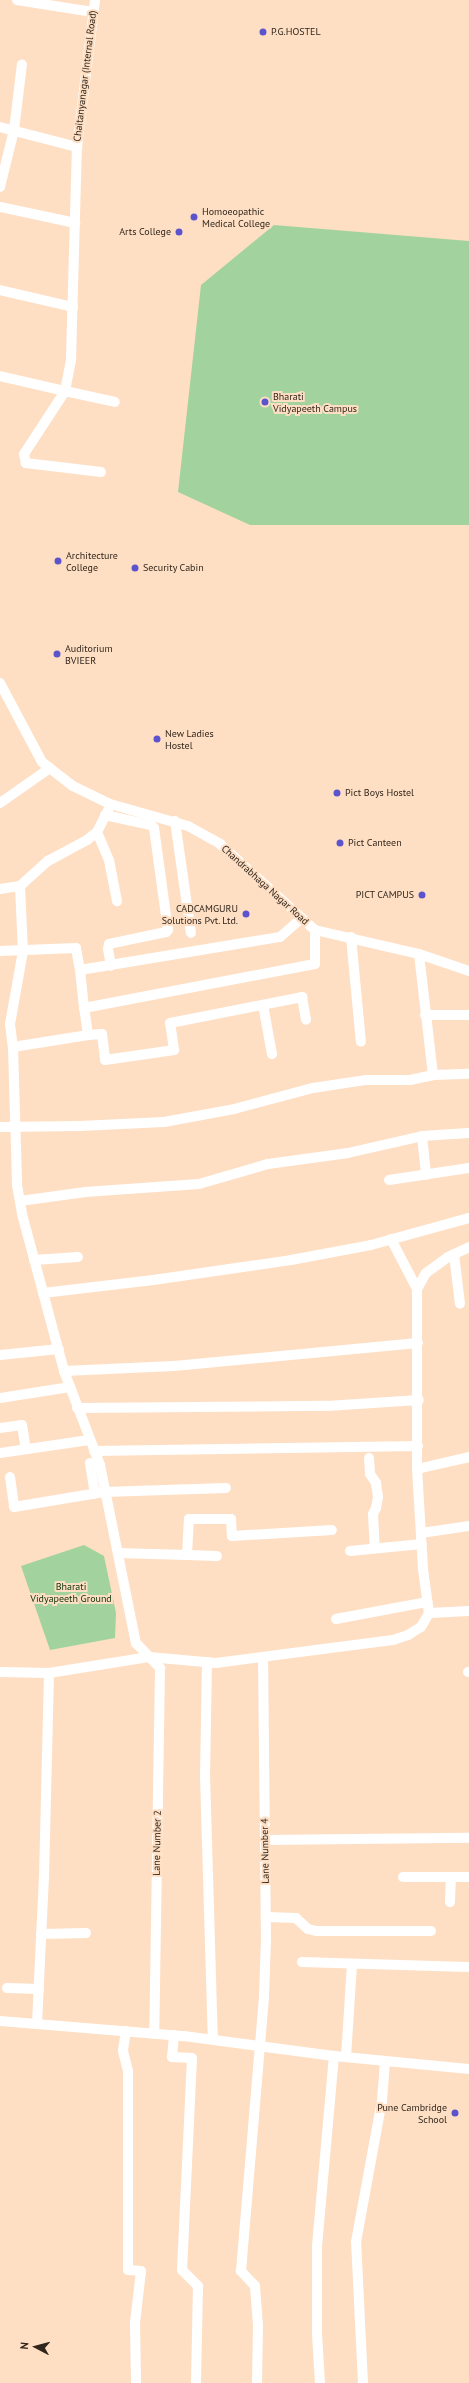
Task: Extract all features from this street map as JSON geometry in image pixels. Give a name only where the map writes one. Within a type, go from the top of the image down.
[{"type":"street","points":[[17,0],[94,12]]},
{"type":"street","name":"Chaitanyanagar (Internal Road)","points":[[0,127],[76,146],[95,0]]},
{"type":"street","points":[[0,187],[14,130],[22,64]]},
{"type":"street","points":[[76,146],[71,359],[65,391],[24,454],[26,463],[101,472]]},
{"type":"street","points":[[0,207],[75,223]]},
{"type":"street","points":[[0,290],[73,307]]},
{"type":"street","points":[[0,376],[116,402]]},
{"type":"street","name":"Chandrabhaga Nagar Road","points":[[0,682],[4,701],[42,762],[72,786],[110,804],[175,821],[188,826],[220,844],[315,930],[419,954],[469,971]]},
{"type":"street","points":[[0,803],[50,768]]},
{"type":"street","points":[[0,889],[20,886],[48,861],[87,840],[97,832],[110,804]]},
{"type":"street","points":[[105,816],[151,824],[154,828],[168,930],[166,932],[110,944],[108,950],[110,966]]},
{"type":"street","points":[[175,821],[191,933]]},
{"type":"street","points":[[97,832],[109,860],[117,902]]},
{"type":"street","points":[[20,886],[23,951],[5,1024],[13,1047],[14,1126],[17,1185],[34,1260],[60,1349],[64,1371],[89,1440],[100,1465],[99,1493]]},
{"type":"street","points":[[80,970],[280,937],[302,918]]},
{"type":"street","points":[[84,1008],[314,964],[315,930]]},
{"type":"street","points":[[350,938],[361,1042]]},
{"type":"street","points":[[0,951],[76,948],[88,1035]]},
{"type":"street","points":[[419,954],[432,1075]]},
{"type":"street","points":[[13,1047],[102,1034],[105,1060],[174,1050],[170,1024],[302,997],[306,1020]]},
{"type":"street","points":[[263,1005],[272,1054]]},
{"type":"street","points":[[425,1015],[469,1015]]},
{"type":"street","points":[[0,1127],[80,1126],[164,1122],[234,1109],[313,1088],[366,1080],[410,1080],[432,1075],[469,1074]]},
{"type":"street","points":[[20,1201],[85,1192],[199,1184],[268,1164],[348,1153],[422,1136],[469,1133]]},
{"type":"street","points":[[422,1136],[426,1175]]},
{"type":"street","points":[[389,1180],[469,1168]]},
{"type":"street","points":[[43,1293],[153,1280],[283,1261],[391,1239],[469,1218]]},
{"type":"street","points":[[0,1672],[49,1673],[149,1657],[207,1662],[263,1657],[393,1640],[408,1635],[421,1627],[429,1613],[421,1533],[417,1469],[417,1289],[391,1239]]},
{"type":"street","points":[[417,1289],[426,1273],[454,1254],[469,1247]]},
{"type":"street","points":[[454,1254],[460,1304]]},
{"type":"street","points":[[34,1260],[78,1257]]},
{"type":"street","points":[[64,1371],[174,1366],[418,1343]]},
{"type":"street","points":[[0,1355],[60,1349]]},
{"type":"street","points":[[0,1398],[70,1387]]},
{"type":"street","points":[[77,1408],[327,1406],[418,1400]]},
{"type":"street","points":[[0,1428],[22,1425],[26,1449]]},
{"type":"street","points":[[0,1453],[89,1440]]},
{"type":"street","points":[[94,1451],[418,1446]]},
{"type":"street","points":[[417,1469],[469,1457]]},
{"type":"street","points":[[369,1458],[370,1474],[376,1482],[378,1497],[373,1514],[375,1548]]},
{"type":"street","points":[[90,1463],[99,1493]]},
{"type":"street","points":[[10,1477],[14,1507],[99,1493],[226,1488]]},
{"type":"street","name":"Lane Number 2","points":[[99,1493],[118,1553],[136,1643],[160,1668],[154,2034]]},
{"type":"street","points":[[187,1555],[189,1519],[231,1519],[232,1536],[332,1530]]},
{"type":"street","points":[[421,1533],[469,1526]]},
{"type":"street","points":[[350,1551],[422,1544]]},
{"type":"street","points":[[118,1553],[217,1556]]},
{"type":"street","points":[[336,1619],[427,1602]]},
{"type":"street","points":[[429,1613],[469,1611]]},
{"type":"street","name":"Lane Number 4","points":[[257,2383],[258,2326],[255,2286],[241,2271],[264,1996],[266,1917],[263,1657]]},
{"type":"street","points":[[207,1662],[205,1775],[213,2040]]},
{"type":"street","points":[[37,2024],[49,1673]]},
{"type":"street","points":[[264,1840],[469,1838]]},
{"type":"street","points":[[403,1877],[469,1877]]},
{"type":"street","points":[[450,1902],[451,1877]]},
{"type":"street","points":[[266,1917],[296,1918],[308,1929],[317,1931],[431,1931]]},
{"type":"street","points":[[41,1934],[86,1933]]},
{"type":"street","points":[[302,1962],[467,1967]]},
{"type":"street","points":[[346,2057],[352,1964]]},
{"type":"street","points":[[7,1988],[39,1989]]},
{"type":"street","points":[[0,2021],[174,2035],[334,2056],[469,2069]]},
{"type":"street","points":[[126,2032],[123,2051],[128,2071],[128,2270],[141,2271],[135,2323],[136,2383]]},
{"type":"street","points":[[174,2035],[172,2057],[192,2058],[182,2270],[198,2286],[196,2383]]},
{"type":"street","points":[[320,2383],[317,2334],[317,2246],[334,2056]]},
{"type":"street","points":[[363,2383],[356,2242],[382,2101],[385,2061]]},
{"type":"green space","points":[[274,225],[469,241],[469,525],[250,525],[178,492],[201,285]]},
{"type":"green space","name":"Bharati Vidyapeeth Ground","points":[[84,1545],[104,1556],[116,1613],[115,1638],[50,1650],[21,1566]]},
{"type":"place","name":"P.G.HOSTEL","points":[[263,32]]},
{"type":"place","name":"Homoeopathic Medical College","points":[[194,217]]},
{"type":"place","name":"Arts College","points":[[179,232]]},
{"type":"place","name":"Bharati Vidyapeeth Campus","points":[[265,402]]},
{"type":"place","name":"Architecture College","points":[[58,561]]},
{"type":"place","name":"Security Cabin","points":[[135,568]]},
{"type":"place","name":"Auditorium BVIEER","points":[[57,654]]},
{"type":"place","name":"New Ladies Hostel","points":[[157,739]]},
{"type":"place","name":"Pict Boys Hostel","points":[[337,793]]},
{"type":"place","name":"Pict Canteen","points":[[340,843]]},
{"type":"place","name":"PICT CAMPUS","points":[[422,895]]},
{"type":"place","name":"CADCAMGURU Solutions Pvt. Ltd.","points":[[246,914]]},
{"type":"place","name":"Pune Cambridge School","points":[[455,2113]]}]
